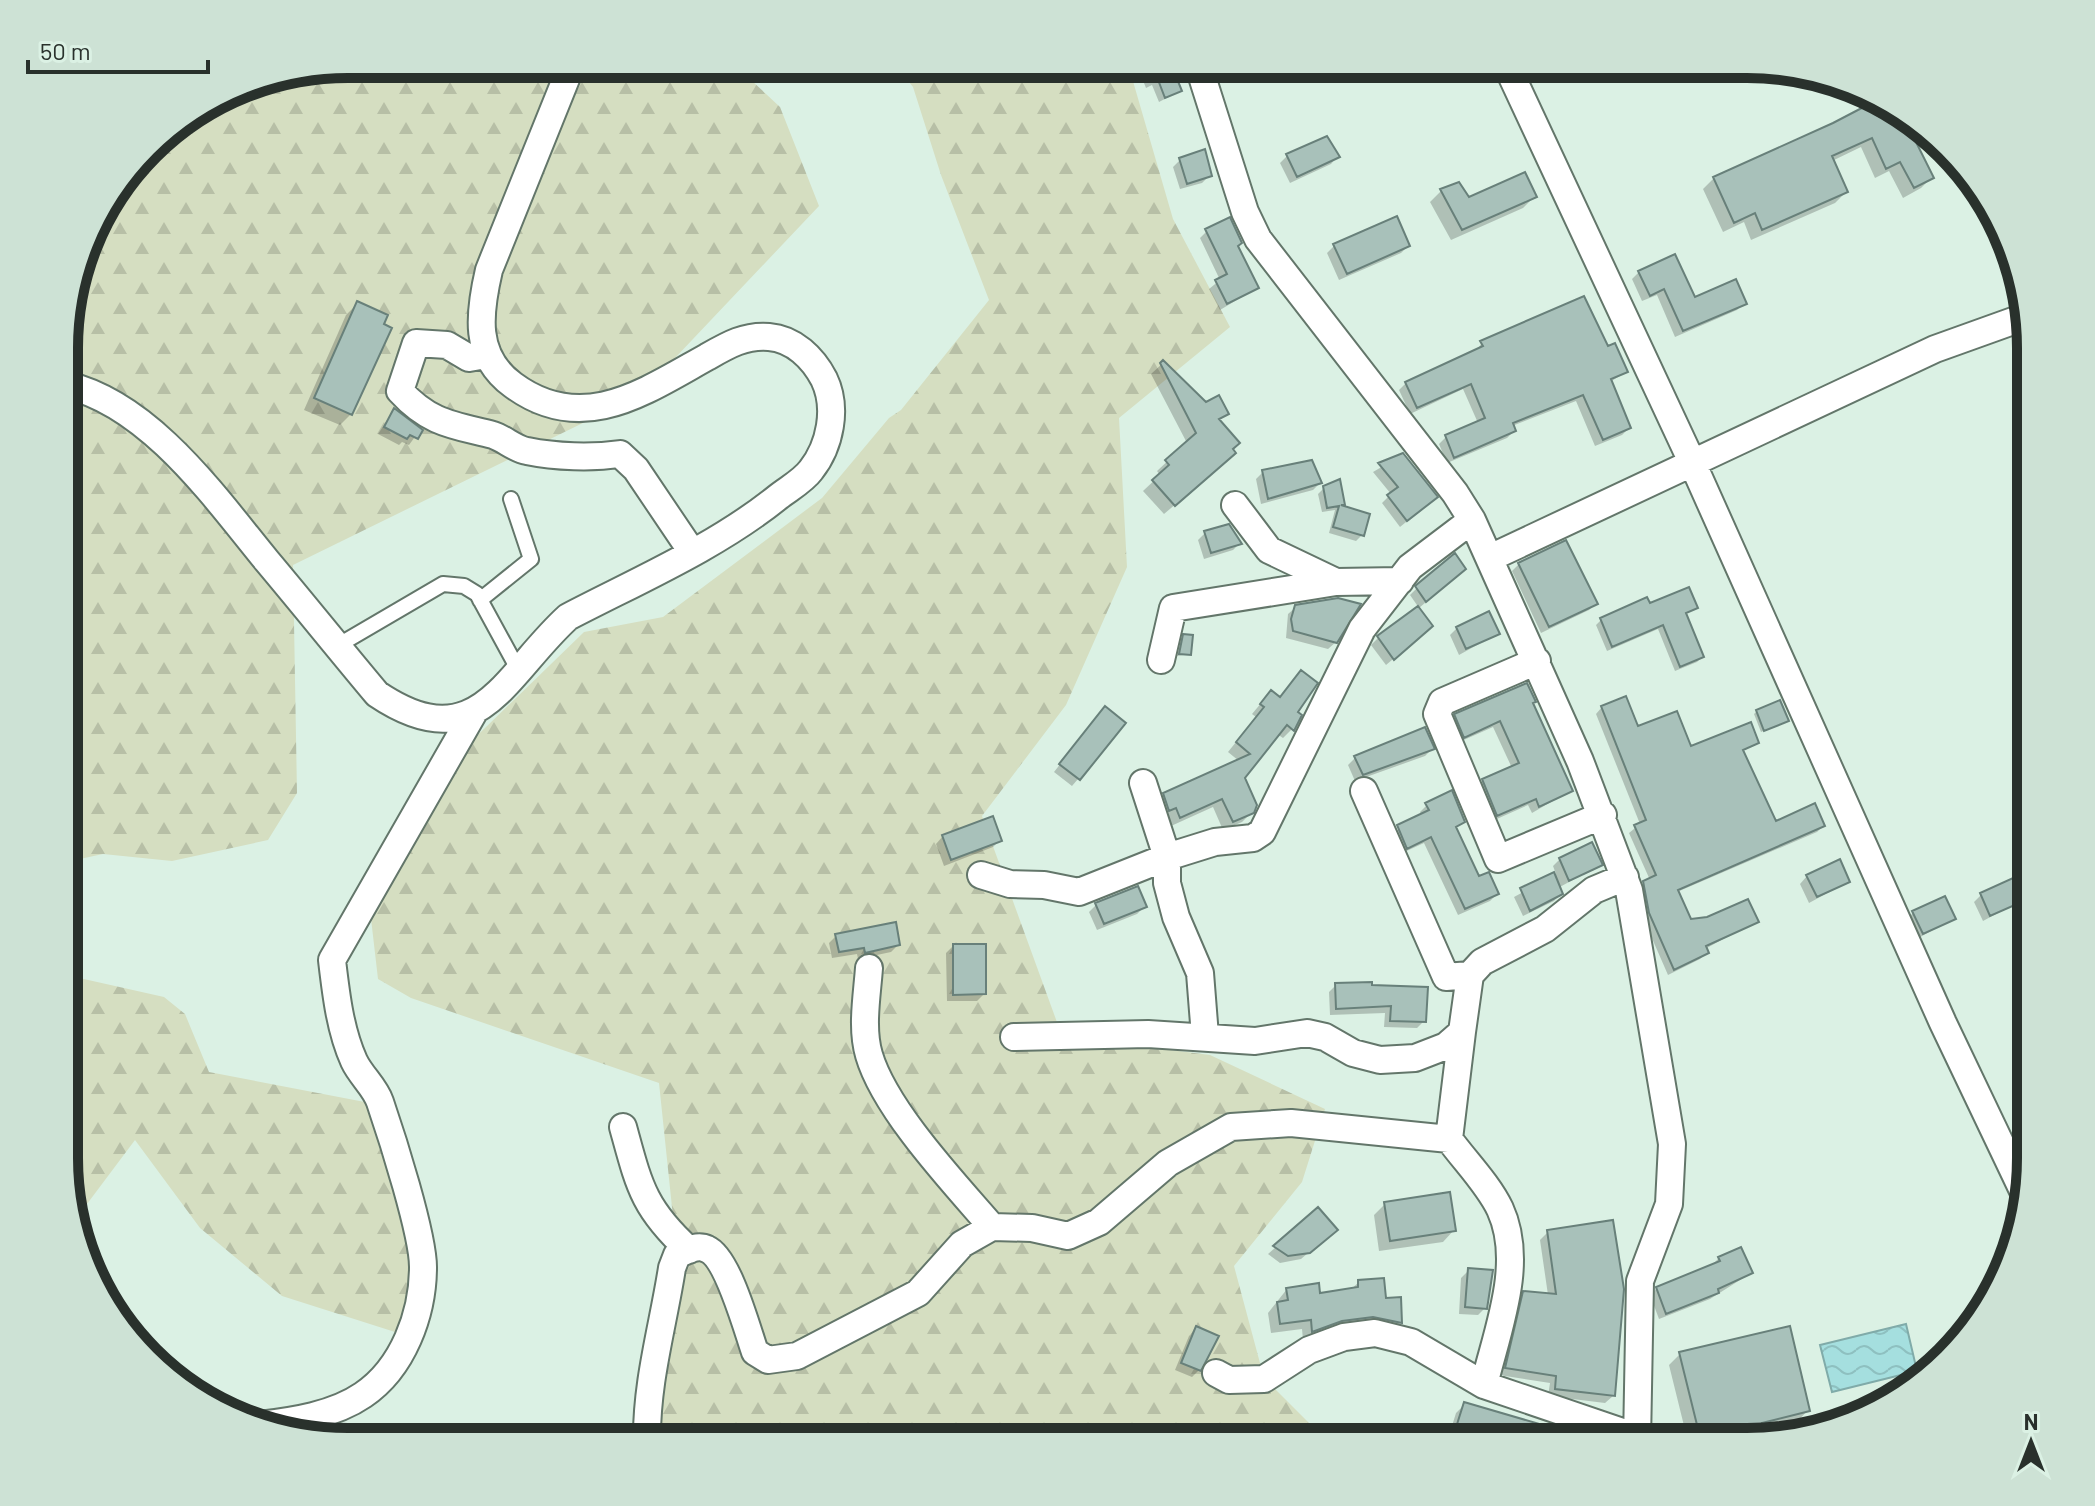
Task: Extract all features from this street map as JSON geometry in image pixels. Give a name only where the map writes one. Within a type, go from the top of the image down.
[{"type":"street","points":[[78,390],[115,407],[148,430],[189,466],[377,694],[404,712],[451,719],[474,712],[510,684],[546,637],[568,617],[745,523],[810,471],[831,426],[826,383],[813,361],[796,346],[774,337],[750,336],[640,395],[600,408],[574,409],[546,404],[503,378],[486,355],[481,306],[489,270],[566,78]]},
{"type":"street","points":[[1203,79],[1245,212],[1258,239],[1455,493],[1492,557],[1603,815],[1625,877],[1672,1144],[1669,1204],[1640,1281],[1637,1428]]},
{"type":"street","points":[[1513,79],[1692,462],[1943,1023],[2016,1176]]},
{"type":"street","points":[[1492,557],[1935,349],[2015,320]]},
{"type":"street","points":[[486,355],[469,358],[447,345],[416,343],[400,391],[409,401],[451,428],[496,436],[525,451],[600,457],[620,454],[636,469],[692,552]]},
{"type":"street","points":[[1235,505],[1269,550],[1336,582]]},
{"type":"street","points":[[981,875],[1010,884],[1044,885],[1079,892],[1167,857],[1215,842],[1253,838],[1262,832],[1362,629],[1410,567],[1472,520]]},
{"type":"street","points":[[1161,660],[1173,608],[1336,582],[1400,581]]},
{"type":"street","points":[[1537,661],[1442,702],[1437,714],[1498,859],[1603,815]]},
{"type":"street","points":[[289,1421],[301,1420],[363,1396],[399,1359],[416,1317],[423,1266],[417,1234],[379,1099],[354,1062],[337,1005],[332,960],[360,917],[474,712]]},
{"type":"street","points":[[1143,783],[1167,857],[1167,883],[1176,917],[1200,973],[1205,1036]]},
{"type":"street","points":[[1364,791],[1446,977],[1470,975]]},
{"type":"street","points":[[1484,1385],[1508,1286],[1510,1247],[1500,1209],[1449,1139],[1470,975],[1482,962],[1545,929],[1594,890],[1625,877]]},
{"type":"street","points":[[869,968],[865,1028],[869,1057],[918,1141],[992,1227]]},
{"type":"street","points":[[1014,1037],[1205,1036],[1255,1041],[1307,1033],[1325,1037],[1353,1053],[1380,1060],[1415,1058],[1446,1046],[1462,1032]]},
{"type":"street","points":[[647,1427],[649,1379],[660,1346],[672,1268],[677,1255],[689,1250],[707,1249],[720,1260],[755,1352],[768,1360],[797,1356],[918,1293],[962,1244],[992,1227],[1032,1228],[1068,1236],[1099,1222],[1168,1163],[1231,1127],[1291,1123],[1449,1139]]},
{"type":"street","points":[[623,1127],[638,1181],[658,1222],[689,1250]]},
{"type":"street","points":[[1216,1373],[1229,1380],[1264,1379],[1309,1350],[1344,1337],[1375,1333],[1411,1342],[1484,1385],[1606,1428]]},
{"type":"lane","points":[[480,600],[531,559],[511,499]]},
{"type":"lane","points":[[337,646],[443,584],[464,586],[480,600],[519,671]]},
{"type":"green space","points":[[754,78],[751,80],[780,107],[819,206],[640,395],[293,565],[297,793],[268,840],[172,861],[103,854],[79,859],[80,313],[92,261],[99,245],[114,213],[145,170],[170,145],[229,106],[278,87],[313,80]]},
{"type":"green space","points":[[906,78],[1132,79],[1173,219],[1230,327],[1119,418],[1127,567],[1066,705],[982,816],[1062,1036],[1210,1055],[1325,1109],[1302,1182],[1234,1266],[1264,1378],[1314,1428],[649,1427],[677,1255],[659,1083],[411,998],[378,979],[370,910],[456,756],[584,632],[663,617],[822,498],[889,418],[901,410],[989,300],[941,175],[913,87]]},
{"type":"green space","points":[[79,978],[164,997],[185,1014],[209,1072],[370,1103],[407,1222],[413,1307],[395,1332],[282,1296],[200,1228],[135,1140],[83,1209],[79,1176]]},
{"type":"water","points":[[1906,1324],[1916,1368],[1909,1373],[1832,1392],[1820,1345]]},
{"type":"building","points":[[1158,79],[1177,79],[1182,91],[1165,98]]},
{"type":"building","points":[[1865,106],[1882,114],[1913,135],[1934,178],[1914,188],[1900,162],[1886,169],[1872,138],[1832,156],[1848,192],[1762,230],[1755,213],[1734,223],[1713,177]]},
{"type":"building","points":[[1327,136],[1340,157],[1297,177],[1286,154]]},
{"type":"building","points":[[1205,149],[1212,176],[1187,184],[1179,158]]},
{"type":"building","points":[[1525,172],[1537,197],[1462,230],[1440,189],[1459,182],[1469,197]]},
{"type":"building","points":[[1397,216],[1410,246],[1347,274],[1333,244]]},
{"type":"building","points":[[1230,217],[1242,243],[1238,246],[1259,288],[1227,304],[1215,280],[1227,274],[1205,229]]},
{"type":"building","points":[[1675,254],[1695,297],[1736,279],[1747,304],[1683,331],[1664,289],[1650,296],[1638,271]]},
{"type":"building","points":[[1584,296],[1608,346],[1615,343],[1628,372],[1611,379],[1631,428],[1603,440],[1583,395],[1513,423],[1516,431],[1454,458],[1445,435],[1485,418],[1471,384],[1417,408],[1405,382],[1483,346],[1480,341]]},
{"type":"building","points":[[357,301],[388,315],[384,324],[392,328],[352,415],[314,398]]},
{"type":"building","points":[[1163,360],[1206,402],[1219,395],[1229,414],[1219,419],[1240,443],[1233,449],[1236,453],[1175,506],[1152,480],[1169,465],[1165,460],[1196,433],[1160,363]]},
{"type":"building","points":[[394,408],[423,430],[418,439],[410,435],[407,439],[384,427]]},
{"type":"building","points":[[1403,453],[1438,497],[1407,521],[1387,495],[1398,487],[1378,463]]},
{"type":"building","points":[[1312,460],[1322,483],[1268,499],[1262,470]]},
{"type":"building","points":[[1340,479],[1345,505],[1341,505],[1370,514],[1364,536],[1333,527],[1339,506],[1327,508],[1323,486]]},
{"type":"building","points":[[1229,524],[1242,544],[1211,553],[1204,531]]},
{"type":"building","points":[[1566,540],[1598,604],[1549,627],[1518,563]]},
{"type":"building","points":[[1455,553],[1466,569],[1426,602],[1415,586]]},
{"type":"building","points":[[1689,587],[1698,608],[1686,613],[1704,657],[1680,667],[1663,625],[1612,647],[1600,618],[1647,597],[1650,603]]},
{"type":"building","points":[[1338,598],[1361,604],[1337,643],[1293,631],[1291,619],[1295,605]]},
{"type":"building","points":[[1418,606],[1433,626],[1394,660],[1377,636]]},
{"type":"building","points":[[1489,611],[1500,634],[1466,649],[1456,627]]},
{"type":"building","points":[[1183,634],[1193,635],[1191,655],[1179,654]]},
{"type":"building","points":[[1301,670],[1318,683],[1298,712],[1302,715],[1294,731],[1287,725],[1245,778],[1257,805],[1254,813],[1233,822],[1222,799],[1180,818],[1176,808],[1169,811],[1163,793],[1250,754],[1236,742],[1264,707],[1260,704],[1271,690],[1280,697]]},
{"type":"building","points":[[1527,683],[1573,791],[1539,807],[1536,799],[1497,816],[1482,779],[1519,763],[1500,721],[1464,738],[1454,714]]},
{"type":"building","points":[[1626,696],[1638,726],[1677,711],[1691,746],[1751,722],[1759,743],[1743,750],[1776,821],[1815,803],[1825,826],[1678,890],[1691,919],[1707,917],[1748,899],[1759,922],[1706,946],[1709,953],[1674,970],[1649,913],[1643,881],[1656,875],[1634,825],[1646,820],[1601,706]]},
{"type":"building","points":[[1780,700],[1789,721],[1764,731],[1756,710]]},
{"type":"building","points":[[1105,706],[1126,723],[1080,780],[1059,764]]},
{"type":"building","points":[[1425,727],[1435,749],[1363,775],[1354,756]]},
{"type":"building","points":[[1452,790],[1465,822],[1456,827],[1479,876],[1489,872],[1499,894],[1465,909],[1431,837],[1407,849],[1397,825],[1429,810],[1425,803]]},
{"type":"building","points":[[993,816],[1002,841],[951,860],[942,835]]},
{"type":"building","points":[[1592,842],[1603,865],[1569,881],[1559,858]]},
{"type":"building","points":[[1840,859],[1850,882],[1817,897],[1806,875]]},
{"type":"building","points":[[1554,872],[1563,894],[1530,911],[1520,888]]},
{"type":"building","points":[[2013,878],[2016,905],[1990,916],[1980,893]]},
{"type":"building","points":[[1138,886],[1147,907],[1104,924],[1095,903]]},
{"type":"building","points":[[1945,896],[1956,919],[1923,934],[1912,911]]},
{"type":"building","points":[[896,922],[900,945],[865,953],[864,948],[839,952],[835,934]]},
{"type":"building","points":[[953,944],[986,944],[986,994],[953,995]]},
{"type":"building","points":[[1372,982],[1372,985],[1428,987],[1426,1022],[1390,1021],[1391,1006],[1336,1009],[1335,983]]},
{"type":"building","points":[[1450,1192],[1456,1231],[1390,1241],[1384,1202]]},
{"type":"building","points":[[1318,1207],[1338,1230],[1310,1253],[1288,1256],[1273,1246]]},
{"type":"building","points":[[1613,1220],[1624,1289],[1615,1396],[1555,1389],[1556,1376],[1505,1368],[1523,1291],[1556,1294],[1547,1230]]},
{"type":"building","points":[[1741,1247],[1753,1273],[1718,1289],[1719,1293],[1666,1314],[1656,1287],[1720,1261],[1718,1257]]},
{"type":"building","points":[[1468,1268],[1493,1270],[1487,1309],[1465,1307]]},
{"type":"building","points":[[1384,1278],[1386,1298],[1401,1297],[1402,1323],[1373,1317],[1342,1321],[1312,1332],[1311,1320],[1280,1324],[1277,1302],[1288,1300],[1286,1288],[1319,1283],[1320,1293],[1358,1287],[1358,1280]]},
{"type":"building","points":[[1196,1326],[1219,1336],[1201,1371],[1181,1363]]},
{"type":"building","points":[[1790,1326],[1810,1411],[1762,1423],[1763,1427],[1698,1428],[1679,1352]]},
{"type":"building","points":[[1464,1402],[1546,1426],[1545,1428],[1456,1428]]}]
